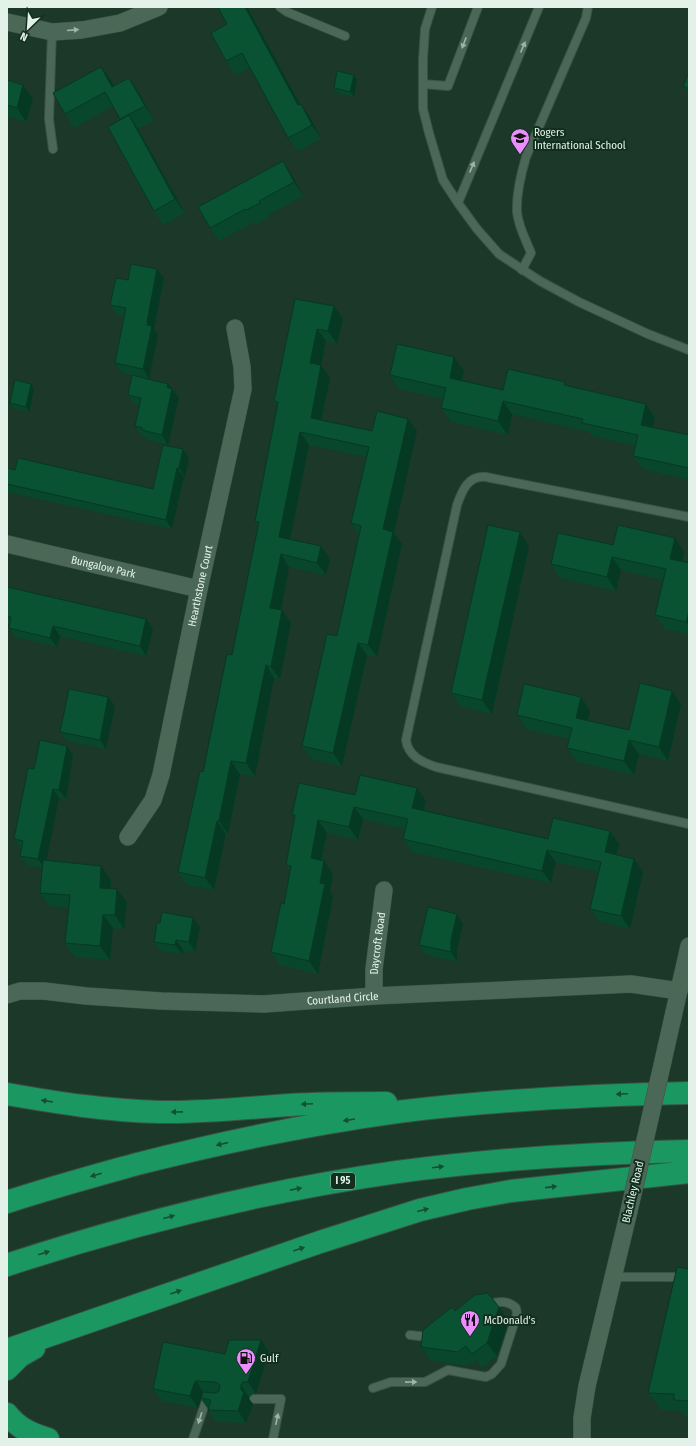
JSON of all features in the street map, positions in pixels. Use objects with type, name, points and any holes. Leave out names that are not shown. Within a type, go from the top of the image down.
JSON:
[{"type":"highway","points":[[7,1202],[96,1175],[170,1156],[320,1124],[472,1104],[625,1094],[689,1093]]},
{"type":"highway","points":[[7,1094],[84,1106],[162,1112],[338,1103],[472,1104]]},
{"type":"highway","name":"I 95","points":[[7,1265],[105,1234],[178,1215],[322,1184],[397,1172],[479,1163],[584,1155],[689,1151]]},
{"type":"highway","points":[[7,1350],[327,1239],[440,1205],[511,1191],[689,1172]]},
{"type":"highway","points":[[7,1369],[20,1356],[33,1348],[150,1301]]},
{"type":"highway","points":[[7,1414],[14,1423],[25,1431],[48,1439]]},
{"type":"street","points":[[7,22],[52,32],[82,30],[120,23],[158,7]]},
{"type":"street","name":"Hearthstone Court","points":[[128,837],[153,800],[161,775],[199,589],[243,389],[242,367],[235,328]]},
{"type":"street","name":"Bungalow Park","points":[[7,544],[199,589]]},
{"type":"street","name":"Daycroft Road","points":[[374,996],[374,969],[384,890]]},
{"type":"street","name":"Blachley Road","points":[[582,1439],[582,1418],[588,1386],[689,946]]},
{"type":"street","name":"Courtland Circle","points":[[7,995],[20,991],[44,991],[86,996],[161,1001],[264,1004],[374,996],[632,984],[679,991]]},
{"type":"lane","points":[[280,7],[287,12],[345,36]]},
{"type":"lane","points":[[432,7],[425,29],[423,59],[423,109],[443,180],[477,229],[499,254],[540,281],[579,302],[648,334],[689,350]]},
{"type":"lane","points":[[423,84],[448,86],[478,7]]},
{"type":"lane","points":[[458,203],[539,7]]},
{"type":"lane","points":[[522,270],[531,253],[517,213],[518,192],[522,169],[586,18],[588,7]]},
{"type":"lane","points":[[52,32],[49,119],[53,149]]},
{"type":"lane","points":[[689,517],[486,477],[472,479],[464,488],[457,505],[406,740],[407,746],[413,755],[436,767],[689,824]]},
{"type":"lane","points":[[614,1278],[689,1277]]},
{"type":"lane","points":[[373,1388],[391,1382],[425,1382],[448,1370],[486,1377],[492,1374],[500,1364],[517,1314],[516,1308],[501,1301],[475,1305]]},
{"type":"lane","points":[[410,1335],[428,1337],[440,1328]]},
{"type":"lane","points":[[193,1439],[207,1398],[218,1398]]},
{"type":"lane","points":[[254,1399],[281,1399],[273,1439]]},
{"type":"building","points":[[218,7],[245,7],[298,105],[301,104],[312,125],[288,138],[242,53],[226,61],[211,33],[227,24]]},
{"type":"building","points":[[101,67],[112,87],[129,78],[145,106],[120,119],[105,92],[65,114],[53,93]]},
{"type":"building","points":[[337,71],[354,75],[350,92],[334,88]]},
{"type":"building","points":[[689,72],[689,89],[683,86]]},
{"type":"building","points":[[7,80],[23,85],[17,108],[7,105]]},
{"type":"building","points":[[129,115],[175,199],[154,211],[108,127]]},
{"type":"building","points":[[283,161],[294,182],[259,201],[260,203],[246,210],[245,209],[210,228],[198,207]]},
{"type":"building","points":[[131,264],[157,269],[147,322],[147,325],[152,326],[143,369],[115,363],[126,308],[110,305],[116,278],[128,280]]},
{"type":"building","points":[[295,299],[334,306],[328,331],[317,329],[310,363],[321,365],[311,418],[372,431],[377,411],[408,419],[383,529],[393,532],[368,645],[358,643],[333,753],[302,746],[327,634],[337,636],[361,526],[351,523],[369,447],[300,432],[279,537],[321,546],[317,563],[281,554],[270,608],[282,610],[271,667],[266,665],[246,763],[231,761],[219,821],[217,821],[205,878],[178,872],[200,771],[203,772],[227,654],[232,655],[259,522],[255,521],[278,402],[274,401]]},
{"type":"building","points":[[397,344],[454,357],[450,378],[503,390],[508,369],[565,382],[564,385],[646,404],[641,425],[689,435],[689,468],[633,456],[638,435],[582,423],[583,419],[503,401],[498,421],[441,408],[446,388],[390,375]]},
{"type":"building","points":[[132,375],[168,384],[167,387],[172,389],[162,435],[142,430],[143,428],[135,426],[141,398],[128,395]]},
{"type":"building","points":[[15,380],[31,384],[26,407],[10,403]]},
{"type":"building","points":[[163,445],[183,449],[179,468],[177,468],[166,520],[7,484],[7,468],[15,470],[18,458],[153,489]]},
{"type":"building","points":[[488,525],[520,532],[482,700],[451,693]]},
{"type":"building","points":[[618,525],[675,538],[670,559],[689,563],[689,611],[686,622],[655,615],[666,569],[612,557],[607,577],[551,564],[558,533],[613,545]]},
{"type":"building","points":[[7,587],[146,619],[140,646],[53,626],[50,638],[9,628],[11,617],[7,616]]},
{"type":"building","points":[[640,683],[672,691],[659,747],[629,740],[624,761],[567,748],[572,728],[517,715],[524,684],[581,697],[576,718],[629,730]]},
{"type":"building","points":[[69,689],[108,697],[100,740],[60,732]]},
{"type":"building","points":[[40,740],[67,746],[59,790],[53,789],[38,859],[20,856],[23,841],[14,839],[28,768],[34,769]]},
{"type":"building","points":[[360,775],[417,788],[412,808],[548,839],[553,818],[610,831],[605,852],[634,859],[621,916],[590,909],[601,862],[547,850],[542,871],[403,839],[408,819],[354,807],[349,827],[318,820],[311,858],[324,861],[320,883],[325,884],[309,961],[271,952],[281,903],[284,904],[291,866],[286,865],[295,815],[292,815],[299,783],[355,795]]},
{"type":"building","points":[[43,860],[101,866],[100,888],[117,889],[115,915],[103,915],[100,946],[65,943],[70,895],[40,893]]},
{"type":"building","points":[[428,907],[457,914],[451,940],[451,952],[419,945]]},
{"type":"building","points":[[162,912],[193,918],[189,942],[176,940],[175,945],[154,942],[157,923],[160,923]]},
{"type":"building","points":[[677,1267],[689,1269],[689,1401],[674,1400],[674,1394],[648,1393]]},
{"type":"building","points":[[488,1293],[499,1307],[487,1343],[472,1354],[466,1346],[458,1352],[421,1347],[423,1330],[452,1307],[455,1311],[475,1295]]},
{"type":"building","points":[[229,1340],[261,1340],[248,1382],[243,1382],[241,1385],[241,1390],[244,1392],[238,1411],[208,1410],[211,1400],[201,1398],[203,1392],[215,1393],[219,1391],[220,1385],[215,1382],[196,1381],[190,1396],[153,1389],[163,1342],[225,1354]]},
{"type":"place","name":"Rogers International School","points":[[520,155]]},
{"type":"place","name":"McDonald's","points":[[470,1337]]},
{"type":"place","name":"Gulf","points":[[246,1375]]}]
